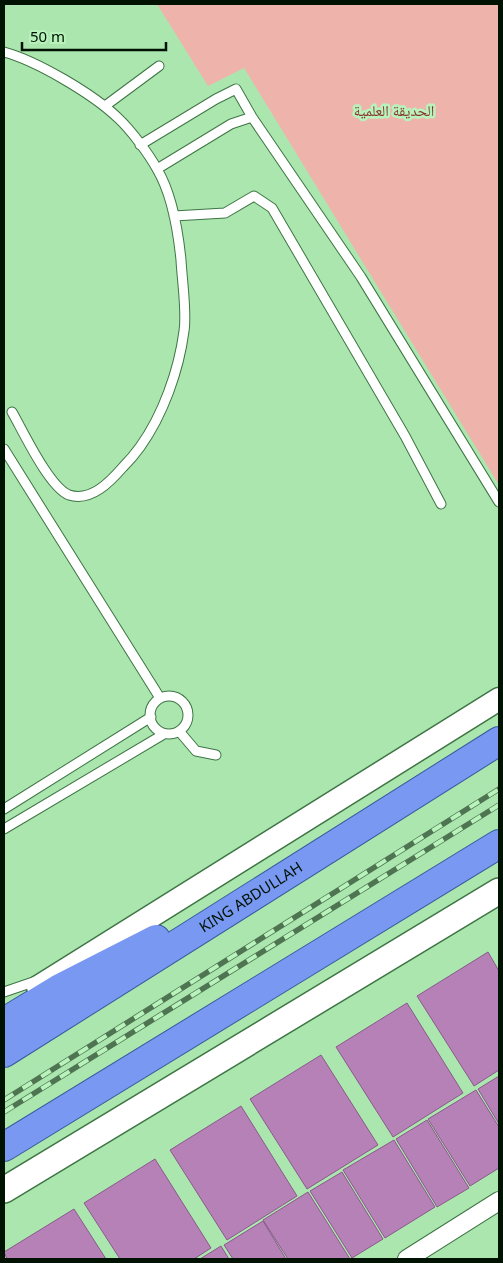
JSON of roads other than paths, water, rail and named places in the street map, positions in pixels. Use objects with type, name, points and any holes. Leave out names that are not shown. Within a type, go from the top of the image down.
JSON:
[{"type":"highway","name":"KING ABDULLAH","points":[[4,1053],[499,742]]},
{"type":"highway","points":[[4,1022],[60,988],[341,842]]},
{"type":"highway","points":[[4,1147],[499,844]]},
{"type":"highway","points":[[214,1017],[499,856]]},
{"type":"main road","points":[[4,1190],[499,891]]},
{"type":"street","points":[[4,1010],[499,699]]},
{"type":"street","points":[[407,1259],[499,1201]]},
{"type":"lane","points":[[4,52],[50,71],[105,106],[120,120],[158,169],[172,206],[180,252],[184,330],[177,370],[164,405],[140,447],[110,482],[86,497],[70,495],[60,490],[44,469],[12,412]]},
{"type":"lane","points":[[105,106],[159,66]]},
{"type":"lane","points":[[140,145],[216,99],[236,90],[252,117],[361,278],[499,502]]},
{"type":"lane","points":[[158,169],[231,124],[252,117]]},
{"type":"lane","points":[[174,216],[225,213],[254,196],[272,208],[405,436],[441,504]]},
{"type":"lane","points":[[4,449],[160,698]]},
{"type":"lane","points":[[4,829],[164,734],[179,731],[188,719],[188,712],[186,705],[174,697],[160,698],[154,703],[151,710],[153,724],[164,734]]},
{"type":"lane","points":[[4,809],[151,717]]},
{"type":"lane","points":[[179,731],[196,751],[216,755]]},
{"type":"lane","points":[[4,992],[62,972]]},
{"type":"railway","points":[[4,1100],[499,789]]},
{"type":"railway","points":[[4,1112],[499,805]]},
{"type":"park label","name":"الحديقة العلمية","points":[[394,111]]}]
